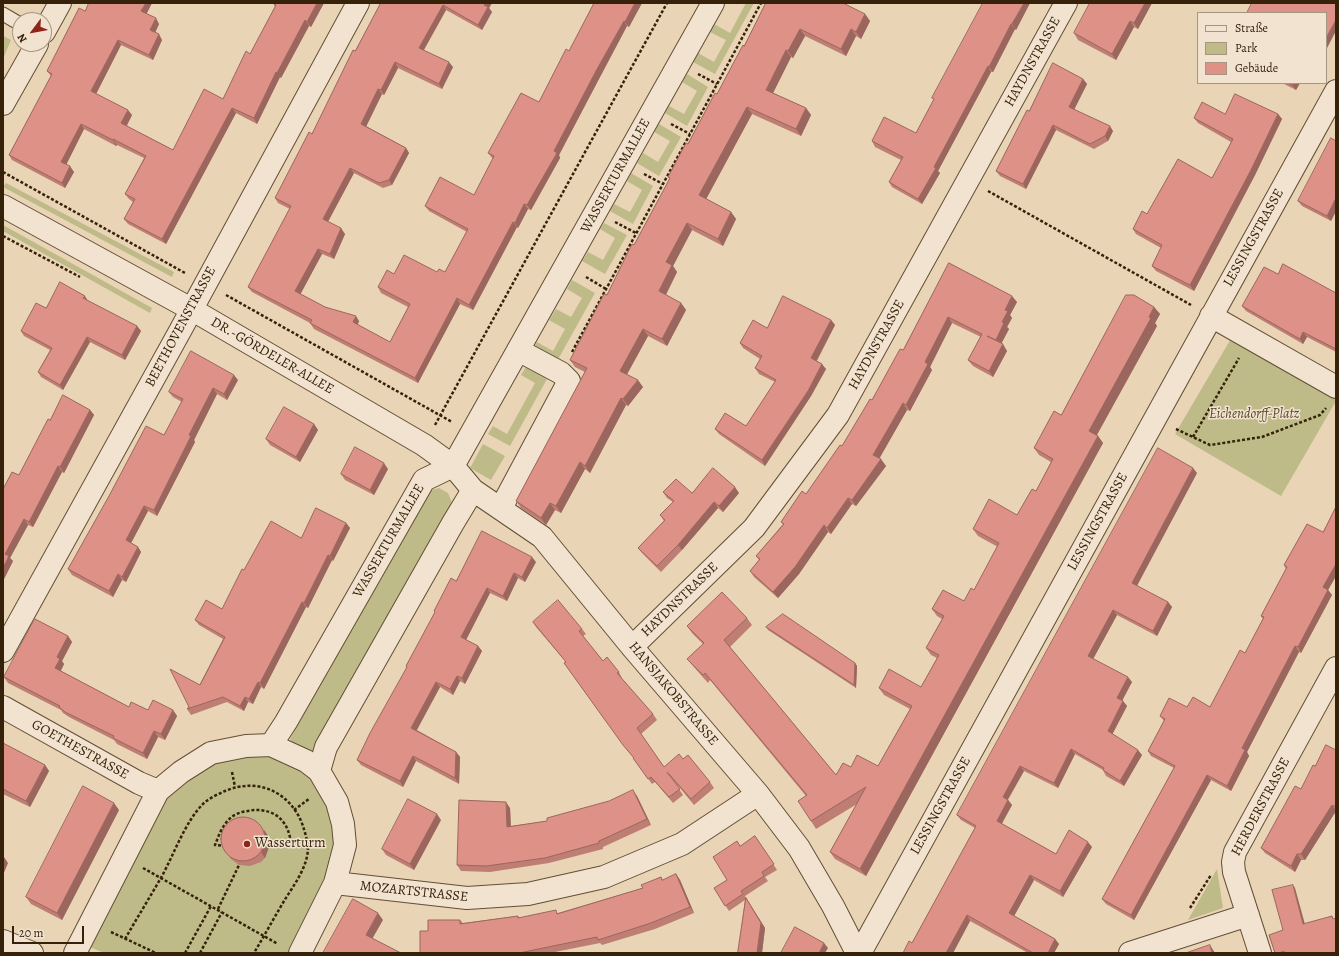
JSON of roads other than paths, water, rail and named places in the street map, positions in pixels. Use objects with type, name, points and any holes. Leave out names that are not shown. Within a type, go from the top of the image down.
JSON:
[{"type":"street","points":[[52,18],[60,3]]},
{"type":"street","name":"BEETHOVENSTRASSE","points":[[3,651],[358,3]]},
{"type":"street","name":"WASSERTURMALLEE","points":[[271,745],[286,722],[424,480],[453,466],[713,3]]},
{"type":"street","name":"HAYDNSTRASSE","points":[[632,647],[754,528],[838,416],[1066,3]]},
{"type":"street","points":[[3,104],[32,52]]},
{"type":"street","name":"LESSINGSTRASSE","points":[[858,953],[1336,91]]},
{"type":"street","name":"DR.-GÖRDELER-ALLEE","points":[[3,206],[191,309],[424,445],[453,466]]},
{"type":"street","points":[[1211,316],[1250,338],[1332,396]]},
{"type":"street","points":[[501,508],[569,381],[560,373],[518,350]]},
{"type":"street","name":"HANSJAKOBSTRASSE","points":[[453,466],[473,490],[542,537],[632,647],[758,794],[799,848],[834,906],[858,953]]},
{"type":"street","points":[[319,771],[326,747],[453,522],[473,490]]},
{"type":"street","name":"HERDERSTRASSE","points":[[1260,953],[1234,872],[1233,862],[1235,852],[1336,668]]},
{"type":"street","name":"GOETHESTRASSE","points":[[3,707],[139,783],[158,791]]},
{"type":"street","points":[[75,953],[158,791],[181,772],[212,753],[246,746],[271,745],[306,761],[319,771],[337,802],[343,824],[344,845],[335,883],[291,950]]},
{"type":"street","name":"MOZARTSTRASSE","points":[[335,883],[467,898],[528,894],[604,877],[682,844],[758,794]]},
{"type":"street","points":[[1130,953],[1248,915]]},
{"type":"street","points":[[3,941],[32,953]]},
{"type":"lane","points":[[3,14],[12,19]]},
{"type":"place","name":"Wasserturm","points":[[247,844]]},
{"type":"park label","name":"Eichendorff-Platz","points":[[1254,415]]}]
